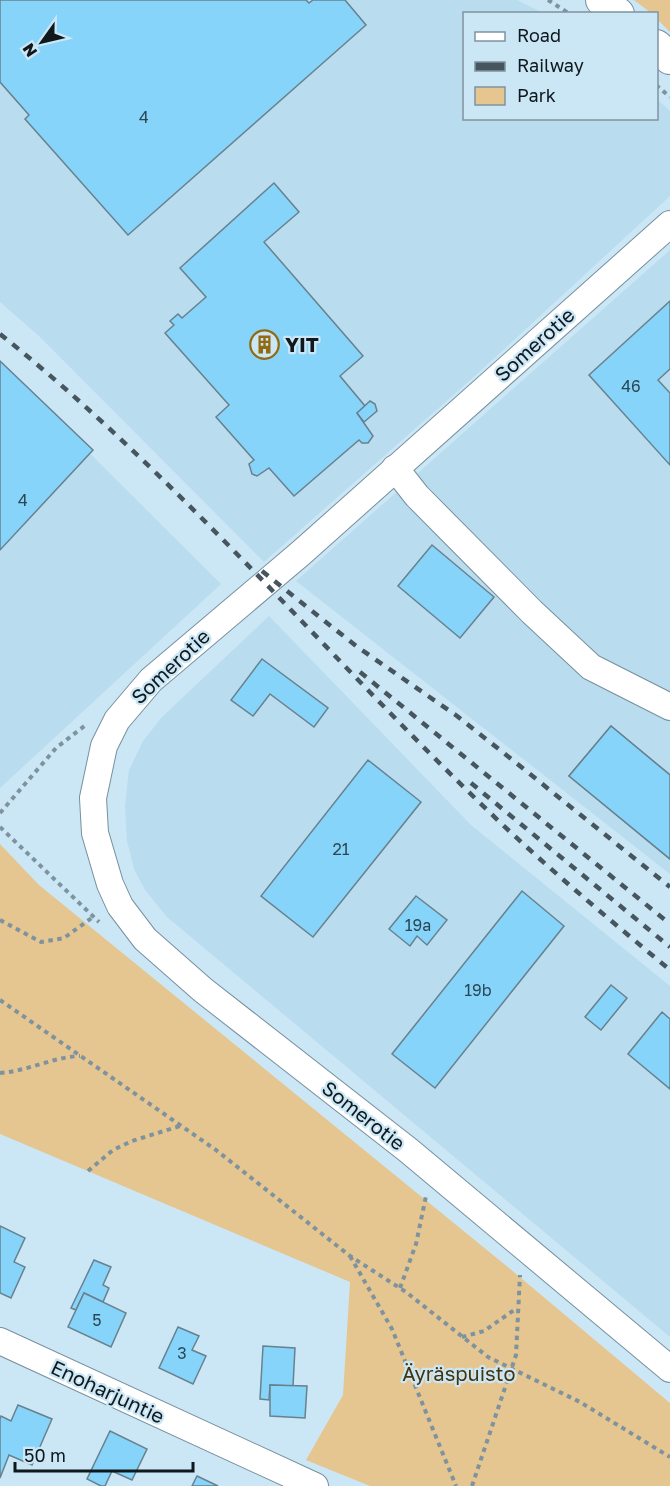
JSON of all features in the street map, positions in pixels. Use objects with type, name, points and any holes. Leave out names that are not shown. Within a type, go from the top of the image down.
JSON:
[{"type":"street","points":[[602,0],[616,12]]},
{"type":"street","points":[[658,47],[670,58]]},
{"type":"street","name":"Somerotie","points":[[670,224],[301,553],[172,660],[133,699],[117,720],[97,770],[93,798],[94,833],[102,862],[120,906],[145,939],[203,990],[433,1170],[670,1369]]},
{"type":"street","points":[[395,468],[417,496],[591,667],[670,707]]},
{"type":"street","name":"Enoharjuntie","points":[[0,1341],[315,1486]]},
{"type":"path","points":[[548,0],[567,12]]},
{"type":"path","points":[[658,86],[670,98]]},
{"type":"path","points":[[0,813],[56,748],[89,723]]},
{"type":"path","points":[[0,827],[101,924]]},
{"type":"path","points":[[0,920],[41,942],[64,938],[93,917]]},
{"type":"path","points":[[0,1000],[216,1150],[350,1256],[400,1288],[488,1357],[580,1402],[670,1457]]},
{"type":"path","points":[[0,1073],[19,1072],[67,1056],[81,1056]]},
{"type":"path","points":[[88,1171],[113,1150],[132,1141],[180,1126]]},
{"type":"path","points":[[400,1288],[416,1244],[433,1170]]},
{"type":"path","points":[[472,1486],[516,1355],[523,1244]]},
{"type":"path","points":[[350,1256],[392,1329],[456,1486]]},
{"type":"path","points":[[462,1336],[484,1331],[518,1308]]},
{"type":"shaded area","points":[[0,0],[517,0],[541,12],[463,12],[463,120],[658,120],[658,100],[670,111],[670,196],[476,375],[264,562],[40,337],[0,302]]},
{"type":"shaded area","points":[[670,250],[670,874],[296,581]]},
{"type":"shaded area","points":[[0,364],[221,584],[0,788]]},
{"type":"shaded area","points":[[269,616],[471,825],[670,986],[670,1337],[167,917],[145,890],[134,869],[127,841],[125,806],[129,770],[143,741],[162,717]]},
{"type":"green space","points":[[634,0],[670,0],[670,32],[658,20],[658,12],[650,12]]},
{"type":"green space","name":"Äyräspuisto","points":[[0,844],[39,885],[509,1268],[670,1403],[670,1486],[370,1486],[306,1460],[343,1395],[350,1282],[0,1134]]},
{"type":"building","points":[[0,0],[306,0],[309,3],[313,0],[345,0],[366,25],[128,235],[25,119],[29,115],[0,82]]},
{"type":"building","name":"YIT","points":[[274,183],[299,212],[264,242],[363,356],[340,376],[365,406],[357,413],[373,436],[368,443],[362,443],[359,440],[294,496],[269,468],[257,476],[252,474],[249,464],[254,460],[216,417],[229,405],[165,333],[174,325],[170,321],[178,314],[182,318],[206,297],[180,268]]},
{"type":"building","points":[[670,301],[670,369],[658,380],[670,393],[670,465],[589,375]]},
{"type":"building","points":[[0,361],[93,450],[0,550]]},
{"type":"building","points":[[370,401],[375,404],[377,411],[364,422],[357,413]]},
{"type":"building","points":[[432,545],[494,597],[460,638],[398,586]]},
{"type":"building","points":[[262,659],[328,708],[314,727],[270,694],[253,716],[231,700]]},
{"type":"building","points":[[611,726],[670,775],[670,859],[569,776]]},
{"type":"building","points":[[611,726],[670,775],[670,859],[569,776]]},
{"type":"building","points":[[368,760],[421,802],[313,937],[261,896]]},
{"type":"building","points":[[522,891],[564,926],[435,1088],[392,1054]]},
{"type":"building","points":[[416,896],[447,920],[427,945],[417,936],[410,946],[389,929]]},
{"type":"building","points":[[611,985],[627,998],[601,1030],[585,1017]]},
{"type":"building","points":[[662,1012],[670,1019],[670,1089],[628,1054]]},
{"type":"building","points":[[0,1226],[25,1238],[14,1262],[25,1267],[11,1298],[0,1293]]},
{"type":"building","points":[[94,1260],[111,1267],[103,1285],[109,1288],[103,1302],[84,1293],[76,1310],[71,1308]]},
{"type":"building","points":[[84,1293],[126,1313],[111,1347],[68,1327]]},
{"type":"building","points":[[178,1327],[199,1336],[192,1350],[206,1356],[193,1384],[159,1368]]},
{"type":"building","points":[[263,1346],[295,1348],[293,1386],[270,1385],[269,1400],[260,1399]]},
{"type":"building","points":[[270,1385],[307,1386],[305,1418],[270,1416]]},
{"type":"building","points":[[18,1405],[52,1419],[32,1465],[9,1455],[0,1478],[0,1419],[1,1416],[11,1421]]},
{"type":"building","points":[[110,1431],[147,1449],[132,1480],[112,1471],[105,1486],[101,1486],[87,1479]]},
{"type":"building","points":[[197,1476],[218,1486],[192,1486]]},
{"type":"railway","points":[[0,334],[64,388],[186,502],[419,742],[524,845],[670,970]]},
{"type":"railway","points":[[262,571],[356,646],[457,716],[670,887]]},
{"type":"railway","points":[[360,672],[670,924]]},
{"type":"railway","points":[[471,783],[670,947]]},
{"type":"place","name":"YIT","points":[[264,344]]}]
